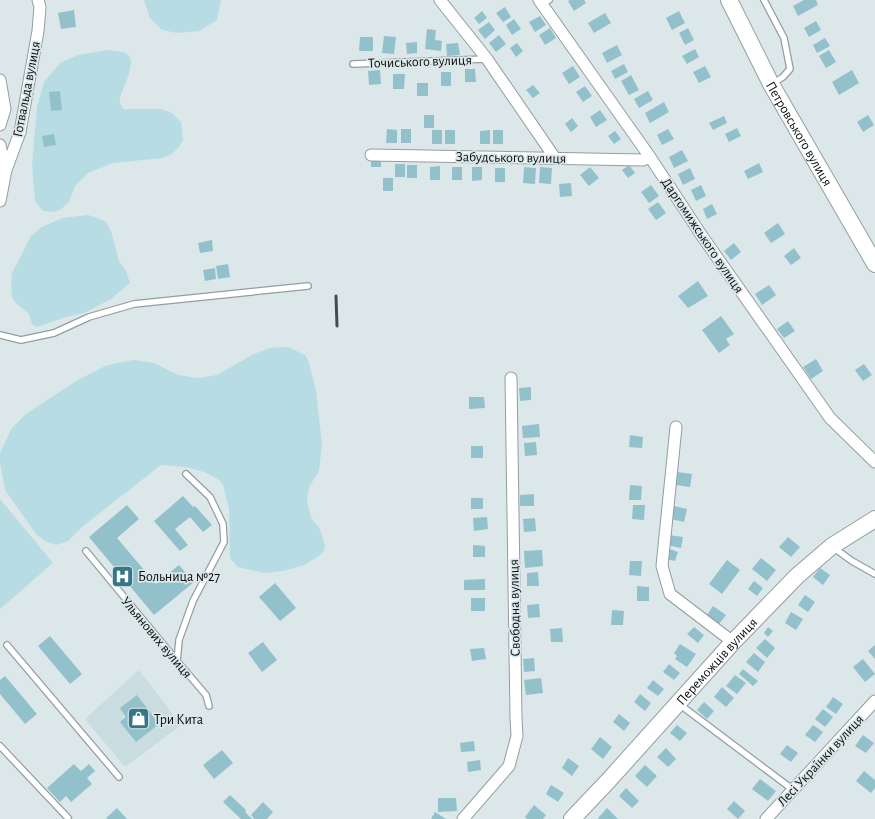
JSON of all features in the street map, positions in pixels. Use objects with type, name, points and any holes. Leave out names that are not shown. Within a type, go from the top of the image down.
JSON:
[{"type":"main road","name":"Петровського вулиця","points":[[729,0],[771,84],[875,264]]},
{"type":"main road","name":"Переможців вулиця","points":[[572,819],[679,704],[733,642],[797,576],[832,546],[875,519]]},
{"type":"street","name":"Готвальда вулиця","points":[[0,201],[6,170],[20,132],[38,31],[40,7],[38,0]]},
{"type":"street","name":"Точиського вулиця","points":[[440,0],[487,59],[554,158]]},
{"type":"street","name":"Даргомижського вулиця","points":[[543,1],[650,157],[702,236],[830,418],[875,462]]},
{"type":"street","name":"Готвальда вулиця","points":[[0,80],[5,109],[0,125]]},
{"type":"street","points":[[0,145],[6,170]]},
{"type":"street","name":"Забудського вулиця","points":[[371,155],[643,160],[650,157]]},
{"type":"street","name":"Свободна вулиця","points":[[463,819],[509,766],[517,736],[511,378]]},
{"type":"street","points":[[676,427],[662,566],[670,594],[733,642]]},
{"type":"street","name":"Лесі Українки вулиця","points":[[766,819],[792,789],[875,701]]},
{"type":"lane","points":[[764,0],[784,38],[790,69],[783,77],[771,84]]},
{"type":"lane","name":"Точиського вулиця","points":[[352,64],[487,59]]},
{"type":"lane","points":[[0,335],[21,340],[54,333],[89,317],[134,304],[308,286]]},
{"type":"lane","points":[[177,661],[179,640],[193,601],[224,542],[223,524],[210,497],[186,474]]},
{"type":"lane","points":[[832,546],[852,561],[875,574]]},
{"type":"lane","name":"Ульянових вулиця","points":[[86,551],[206,695],[209,706]]},
{"type":"lane","points":[[6,645],[119,777]]},
{"type":"lane","points":[[679,704],[792,789]]},
{"type":"lane","points":[[0,746],[68,818]]},
{"type":"shaded area","points":[[144,0],[221,0],[217,20],[199,31],[177,33],[162,30],[150,18]]},
{"type":"shaded area","points":[[108,50],[125,52],[130,57],[131,62],[129,75],[120,99],[120,104],[123,108],[161,109],[172,113],[181,122],[183,140],[180,146],[172,154],[162,158],[113,163],[88,173],[75,186],[69,202],[60,210],[54,212],[43,211],[35,201],[32,165],[37,107],[44,82],[60,63],[78,55]]},
{"type":"shaded area","points":[[88,215],[105,221],[111,231],[119,261],[126,271],[130,283],[111,299],[84,313],[66,317],[37,327],[32,324],[29,314],[15,302],[12,297],[12,273],[31,236],[40,228],[62,218]]},
{"type":"shaded area","points":[[288,347],[305,355],[308,360],[316,390],[322,444],[319,471],[309,487],[307,500],[311,518],[319,527],[325,545],[324,551],[319,556],[302,566],[283,571],[264,573],[238,567],[230,558],[229,509],[223,485],[219,480],[204,472],[186,467],[161,465],[82,527],[68,541],[56,545],[45,541],[36,534],[5,490],[0,463],[0,453],[12,428],[26,414],[76,381],[105,366],[134,360],[154,363],[178,375],[198,378],[217,375],[254,354],[270,348]]},
{"type":"shaded area","points":[[0,499],[53,563],[0,609]]},
{"type":"shaded area","points":[[139,670],[181,725],[125,767],[85,719]]},
{"type":"building","points":[[584,0],[586,3],[574,11],[568,1]]},
{"type":"building","points":[[804,0],[816,0],[818,5],[798,16],[793,6]]},
{"type":"building","points":[[505,7],[511,17],[503,22],[496,13]]},
{"type":"building","points":[[74,10],[76,27],[61,29],[58,13]]},
{"type":"building","points":[[482,11],[487,18],[479,24],[474,18]]},
{"type":"building","points":[[679,11],[685,23],[672,30],[666,18]]},
{"type":"building","points":[[605,13],[611,23],[594,33],[588,23]]},
{"type":"building","points":[[540,16],[546,25],[535,32],[529,22]]},
{"type":"building","points":[[514,19],[521,29],[512,35],[506,25]]},
{"type":"building","points":[[816,21],[821,30],[809,37],[804,28]]},
{"type":"building","points":[[489,22],[495,30],[485,39],[478,30]]},
{"type":"building","points":[[550,28],[556,38],[545,45],[539,35]]},
{"type":"building","points":[[688,28],[694,40],[685,45],[679,33]]},
{"type":"building","points":[[427,29],[436,30],[435,40],[442,41],[441,51],[425,49]]},
{"type":"building","points":[[499,35],[506,44],[496,52],[489,43]]},
{"type":"building","points":[[384,36],[396,37],[394,54],[382,53]]},
{"type":"building","points":[[360,37],[373,37],[373,51],[359,51]]},
{"type":"building","points":[[825,38],[830,46],[817,53],[813,45]]},
{"type":"building","points":[[417,42],[417,53],[407,54],[406,43]]},
{"type":"building","points":[[458,43],[460,55],[447,56],[446,44]]},
{"type":"building","points":[[517,43],[523,51],[516,57],[510,48]]},
{"type":"building","points":[[617,45],[622,55],[607,63],[602,53]]},
{"type":"building","points":[[695,49],[699,57],[687,64],[682,56]]},
{"type":"building","points":[[829,50],[836,62],[826,68],[819,56]]},
{"type":"building","points":[[624,64],[628,72],[615,79],[611,71]]},
{"type":"building","points":[[573,66],[580,77],[569,84],[562,73]]},
{"type":"building","points":[[705,66],[711,77],[699,83],[693,72]]},
{"type":"building","points":[[465,69],[475,69],[476,82],[465,82]]},
{"type":"building","points":[[380,70],[381,84],[369,85],[368,71]]},
{"type":"building","points":[[852,70],[859,83],[839,95],[832,82]]},
{"type":"building","points":[[441,72],[451,72],[451,86],[441,86]]},
{"type":"building","points":[[393,74],[405,74],[404,89],[393,89]]},
{"type":"building","points":[[631,75],[639,90],[629,95],[621,81]]},
{"type":"building","points":[[417,83],[428,83],[428,96],[417,96]]},
{"type":"building","points":[[533,85],[540,93],[533,98],[526,90]]},
{"type":"building","points":[[585,86],[592,96],[583,102],[576,92]]},
{"type":"building","points":[[60,91],[62,110],[51,111],[49,92]]},
{"type":"building","points":[[648,91],[653,100],[639,108],[634,99]]},
{"type":"building","points":[[664,102],[669,112],[650,123],[645,113]]},
{"type":"building","points":[[600,110],[607,120],[596,127],[590,117]]},
{"type":"building","points":[[424,115],[434,115],[434,128],[424,128]]},
{"type":"building","points":[[868,115],[874,125],[863,132],[857,122]]},
{"type":"building","points":[[724,116],[727,123],[713,130],[709,123]]},
{"type":"building","points":[[572,118],[578,126],[571,132],[565,124]]},
{"type":"building","points":[[737,128],[741,136],[729,142],[725,134]]},
{"type":"building","points":[[387,129],[397,130],[397,143],[386,143]]},
{"type":"building","points":[[401,129],[411,129],[411,143],[401,143]]},
{"type":"building","points":[[668,129],[674,139],[662,145],[657,135]]},
{"type":"building","points":[[432,130],[442,130],[442,144],[432,144]]},
{"type":"building","points":[[445,130],[455,130],[455,144],[445,144]]},
{"type":"building","points":[[490,130],[490,144],[480,144],[480,131]]},
{"type":"building","points":[[493,130],[503,130],[503,144],[493,144]]},
{"type":"building","points":[[615,131],[621,139],[614,144],[608,136]]},
{"type":"building","points":[[54,134],[56,145],[44,147],[42,136]]},
{"type":"building","points":[[682,150],[688,161],[674,168],[669,157]]},
{"type":"building","points":[[371,160],[381,160],[381,167],[371,167]]},
{"type":"building","points":[[759,163],[763,172],[748,179],[744,171]]},
{"type":"building","points":[[395,164],[405,164],[405,177],[395,177]]},
{"type":"building","points":[[407,165],[417,165],[417,178],[407,178]]},
{"type":"building","points":[[629,165],[635,173],[628,178],[622,170]]},
{"type":"building","points":[[440,166],[440,180],[430,180],[430,167]]},
{"type":"building","points":[[452,167],[462,167],[462,180],[452,180]]},
{"type":"building","points":[[472,167],[482,167],[482,180],[472,181]]},
{"type":"building","points":[[524,167],[536,168],[535,184],[523,183]]},
{"type":"building","points":[[540,167],[552,168],[551,184],[539,183]]},
{"type":"building","points":[[590,167],[599,178],[589,186],[580,175]]},
{"type":"building","points":[[495,168],[505,168],[505,182],[495,182]]},
{"type":"building","points":[[690,168],[695,179],[683,185],[678,174]]},
{"type":"building","points":[[383,178],[393,178],[393,191],[383,191]]},
{"type":"building","points":[[571,183],[572,196],[560,197],[559,184]]},
{"type":"building","points":[[651,185],[659,196],[649,203],[641,192]]},
{"type":"building","points":[[701,185],[706,196],[696,201],[691,190]]},
{"type":"building","points":[[658,202],[666,213],[656,220],[648,209]]},
{"type":"building","points":[[712,204],[717,214],[707,219],[703,209]]},
{"type":"building","points":[[778,223],[785,234],[771,243],[764,233]]},
{"type":"building","points":[[212,240],[213,251],[200,253],[198,243]]},
{"type":"building","points":[[734,243],[741,252],[731,260],[724,251]]},
{"type":"building","points":[[794,248],[801,258],[791,265],[784,256]]},
{"type":"building","points":[[228,264],[230,277],[218,279],[216,266]]},
{"type":"building","points":[[215,268],[216,279],[205,281],[203,270]]},
{"type":"building","points":[[698,281],[708,296],[688,308],[678,296]]},
{"type":"building","points":[[769,285],[776,295],[762,305],[755,294]]},
{"type":"building","points":[[721,316],[734,334],[726,339],[730,345],[719,353],[702,330]]},
{"type":"building","points":[[788,321],[795,331],[784,338],[777,329]]},
{"type":"building","points":[[816,359],[823,371],[811,379],[803,367]]},
{"type":"building","points":[[864,364],[872,375],[863,381],[855,370]]},
{"type":"building","points":[[531,387],[531,400],[520,401],[519,388]]},
{"type":"building","points":[[469,397],[484,397],[485,408],[469,409]]},
{"type":"building","points":[[539,424],[540,437],[523,438],[522,426]]},
{"type":"building","points":[[630,435],[643,437],[642,448],[629,447]]},
{"type":"building","points":[[536,442],[537,455],[525,456],[524,443]]},
{"type":"building","points":[[471,446],[483,446],[483,458],[471,458]]},
{"type":"building","points":[[677,472],[692,474],[690,487],[675,485]]},
{"type":"building","points":[[630,485],[642,486],[641,500],[629,500]]},
{"type":"building","points":[[534,494],[534,506],[520,506],[520,495]]},
{"type":"building","points":[[183,496],[193,507],[195,506],[212,525],[203,532],[190,517],[175,529],[188,545],[180,551],[154,521]]},
{"type":"building","points":[[471,498],[483,498],[483,509],[471,509]]},
{"type":"building","points":[[127,505],[139,519],[117,538],[156,584],[179,565],[194,582],[154,615],[89,537]]},
{"type":"building","points":[[633,505],[645,505],[644,520],[632,519]]},
{"type":"building","points":[[674,506],[687,509],[684,522],[671,519]]},
{"type":"building","points":[[487,517],[488,529],[474,531],[473,518]]},
{"type":"building","points":[[535,518],[536,531],[524,532],[523,519]]},
{"type":"building","points":[[669,535],[683,537],[681,548],[667,545]]},
{"type":"building","points":[[788,537],[800,547],[791,557],[779,547]]},
{"type":"building","points":[[473,545],[485,546],[485,557],[473,557]]},
{"type":"building","points":[[670,549],[678,552],[675,561],[666,559]]},
{"type":"building","points":[[542,550],[543,566],[525,568],[524,551]]},
{"type":"building","points":[[761,558],[776,570],[767,581],[752,569]]},
{"type":"building","points":[[727,560],[740,570],[722,594],[709,584]]},
{"type":"building","points":[[630,561],[642,561],[641,576],[629,575]]},
{"type":"building","points":[[820,568],[830,575],[823,585],[813,577]]},
{"type":"building","points":[[538,572],[539,586],[527,586],[527,573]]},
{"type":"building","points":[[485,579],[485,590],[464,590],[464,580]]},
{"type":"building","points":[[754,581],[763,588],[757,596],[748,589]]},
{"type":"building","points":[[275,583],[296,608],[280,621],[259,597]]},
{"type":"building","points":[[637,586],[649,587],[649,601],[637,601]]},
{"type":"building","points":[[805,595],[815,602],[808,612],[798,605]]},
{"type":"building","points":[[471,598],[485,598],[485,611],[471,611]]},
{"type":"building","points":[[539,604],[540,617],[528,618],[527,605]]},
{"type":"building","points":[[713,606],[726,615],[719,624],[707,615]]},
{"type":"building","points":[[612,610],[624,611],[623,625],[611,625]]},
{"type":"building","points":[[791,612],[803,619],[796,630],[785,623]]},
{"type":"building","points":[[694,627],[704,635],[698,643],[687,634]]},
{"type":"building","points":[[768,627],[773,631],[768,637],[764,633]]},
{"type":"building","points":[[562,628],[563,642],[551,642],[550,629]]},
{"type":"building","points":[[50,636],[82,674],[70,684],[38,646]]},
{"type":"building","points":[[765,639],[775,648],[767,658],[756,648]]},
{"type":"building","points":[[263,642],[277,660],[262,672],[248,653]]},
{"type":"building","points":[[680,644],[696,654],[687,667],[675,659],[677,656],[674,653]]},
{"type":"building","points":[[875,645],[875,659],[868,651]]},
{"type":"building","points":[[484,648],[486,659],[472,661],[470,649]]},
{"type":"building","points":[[754,653],[765,662],[758,672],[746,662]]},
{"type":"building","points":[[534,658],[535,671],[524,672],[523,659]]},
{"type":"building","points":[[863,659],[875,674],[865,682],[853,667]]},
{"type":"building","points":[[669,664],[680,673],[674,680],[663,672]]},
{"type":"building","points":[[743,669],[758,681],[753,686],[739,674]]},
{"type":"building","points":[[735,675],[746,683],[737,694],[726,686]]},
{"type":"building","points":[[5,676],[37,714],[25,724],[0,694],[0,680]]},
{"type":"building","points":[[541,678],[543,693],[526,695],[524,680]]},
{"type":"building","points":[[653,680],[664,689],[658,696],[647,688]]},
{"type":"building","points":[[722,687],[734,698],[726,707],[714,697]]},
{"type":"building","points":[[640,694],[651,703],[645,711],[634,702]]},
{"type":"building","name":"Три Кита","points":[[137,695],[159,724],[136,742],[120,722],[126,717],[120,708]]},
{"type":"building","points":[[833,697],[843,704],[836,714],[826,707]]},
{"type":"building","points":[[704,702],[714,711],[707,719],[697,710]]},
{"type":"building","points":[[823,709],[833,717],[825,727],[815,719]]},
{"type":"building","points":[[619,714],[630,723],[624,731],[613,722]]},
{"type":"building","points":[[677,725],[687,733],[680,741],[670,733]]},
{"type":"building","points":[[813,725],[823,732],[815,742],[805,735]]},
{"type":"building","points":[[863,735],[874,743],[866,753],[855,746]]},
{"type":"building","points":[[600,737],[612,747],[603,759],[591,749]]},
{"type":"building","points":[[474,741],[475,751],[461,752],[460,743]]},
{"type":"building","points":[[787,745],[798,753],[791,762],[780,754]]},
{"type":"building","points":[[666,748],[676,759],[668,767],[657,757]]},
{"type":"building","points":[[222,750],[233,763],[214,779],[203,765]]},
{"type":"building","points":[[568,758],[579,766],[572,776],[562,768]]},
{"type":"building","points":[[480,760],[481,770],[468,772],[467,762]]},
{"type":"building","points":[[74,764],[81,771],[89,764],[95,771],[87,778],[92,784],[71,802],[66,796],[60,802],[47,788]]},
{"type":"building","points":[[645,765],[657,776],[647,787],[635,776]]},
{"type":"building","points":[[864,771],[875,780],[875,788],[871,793],[856,781]]},
{"type":"building","points":[[760,779],[776,791],[768,801],[752,789]]},
{"type":"building","points":[[551,785],[564,793],[558,802],[546,794]]},
{"type":"building","points":[[626,788],[639,801],[632,808],[619,796]]},
{"type":"building","points":[[230,795],[246,810],[245,812],[252,819],[241,819],[223,802]]},
{"type":"building","points":[[438,798],[456,798],[457,811],[438,812]]},
{"type":"building","points":[[734,801],[745,811],[738,819],[727,809]]},
{"type":"building","points":[[263,802],[273,812],[267,819],[253,819],[254,818],[251,815]]},
{"type":"building","points":[[534,805],[546,815],[543,819],[527,819],[525,817]]},
{"type":"building","points":[[117,808],[127,819],[106,818]]},
{"type":"building","points":[[607,808],[618,819],[598,818]]},
{"type":"building","points":[[435,812],[446,819],[431,819]]},
{"type":"railway","points":[[336,296],[337,326]]},
{"type":"place","name":"Больница №27","points":[[122,576]]},
{"type":"place","name":"Три Кита","points":[[139,719]]}]
